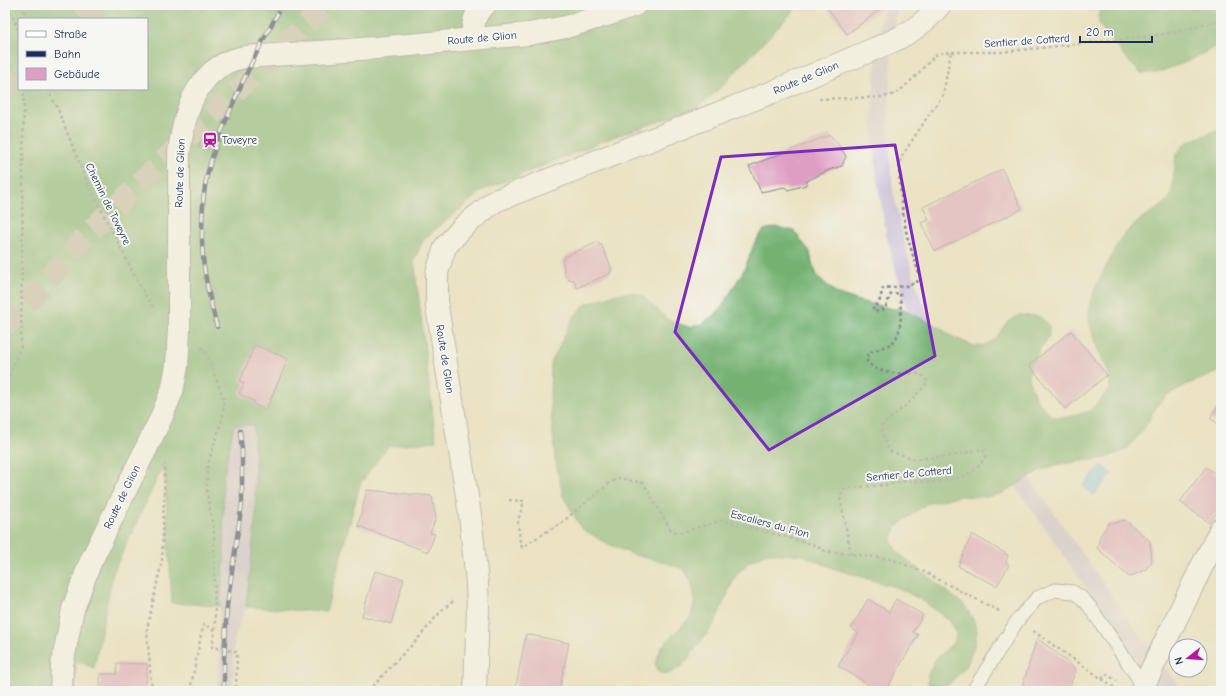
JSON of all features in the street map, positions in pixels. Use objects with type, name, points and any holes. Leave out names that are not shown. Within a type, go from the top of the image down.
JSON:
[{"type":"street","points":[[472,39],[476,15],[485,5]]},
{"type":"street","name":"Route de Glion","points":[[61,691],[62,665],[73,609],[90,564],[162,418],[172,391],[177,366],[179,330],[179,162],[181,135],[187,110],[195,92],[204,80],[215,69],[231,61],[245,57],[529,34],[566,27],[635,5]]},
{"type":"street","name":"Route de Glion","points":[[475,691],[478,609],[477,583],[470,516],[437,306],[437,273],[445,247],[463,227],[495,201],[776,91],[893,42],[909,33],[923,22],[940,5]]},
{"type":"street","points":[[1142,688],[1221,529]]},
{"type":"lane","points":[[973,691],[1017,621],[1037,598],[1055,590],[1073,592],[1082,598],[1090,607],[1142,688]]},
{"type":"path","points":[[8,5],[18,29]]},
{"type":"path","points":[[24,5],[24,18]]},
{"type":"path","name":"Sentier de Cotterd","points":[[870,96],[882,97],[896,94],[913,80],[934,56],[944,52],[1002,52],[1143,37],[1179,32],[1221,19]]},
{"type":"path","name":"Sentier de Cotterd","points":[[851,554],[840,497],[844,489],[858,486],[884,485],[907,481],[928,482],[952,480],[967,475],[982,463],[986,455],[982,449],[951,456],[915,458],[889,451],[880,427],[911,401],[928,382],[921,374],[883,372],[870,366],[867,362],[868,353],[892,342],[897,337],[901,317],[900,293],[891,294],[885,309],[874,312],[873,307],[879,303],[884,288],[906,286],[921,280],[907,236],[902,207],[899,169],[902,156],[943,95],[951,52]]},
{"type":"path","points":[[5,387],[21,346],[24,90]]},
{"type":"path","name":"Chemin de Toveyre","points":[[48,90],[88,184],[142,290],[155,309]]},
{"type":"path","points":[[179,330],[199,344],[207,355],[224,400],[223,415],[207,468],[207,493],[214,531],[215,631],[212,647],[237,652],[236,691]]},
{"type":"path","points":[[153,691],[147,629],[162,561],[166,458]]},
{"type":"path","name":"Escaliers du Flon","points":[[509,500],[524,501],[518,521],[522,547],[561,523],[619,478],[643,483],[671,530],[679,533],[723,520],[812,544],[825,551],[891,559],[924,572],[1017,621]]},
{"type":"path","points":[[369,691],[416,641],[442,610]]},
{"type":"path","points":[[190,691],[204,624],[215,631]]},
{"type":"path","points":[[1033,631],[1119,691]]},
{"type":"path","points":[[1102,679],[1106,674],[1118,682]]},
{"type":"highlighted area","points":[[895,145],[935,356],[769,450],[675,332],[721,157]]},
{"type":"shaded area","points":[[884,5],[897,5],[891,62],[888,125],[893,191],[908,257],[917,288],[936,336],[966,387],[1124,613],[1168,672],[1168,678],[1172,678],[1182,691],[1158,691],[1005,471],[909,317],[886,235],[877,177],[872,118],[880,26]]},
{"type":"shaded area","points":[[254,424],[256,516],[246,607],[234,640],[233,691],[218,691],[220,606],[224,563],[223,478],[234,425]]},
{"type":"green space","points":[[5,5],[799,5],[724,84],[706,101],[692,110],[613,137],[483,190],[424,239],[414,260],[436,441],[388,446],[360,484],[326,612],[246,607],[256,516],[254,425],[234,425],[223,478],[224,563],[220,606],[172,603],[164,464],[113,573],[94,668],[76,661],[75,691],[5,691]]},
{"type":"green space","points":[[1103,5],[1221,5],[1221,44],[1187,62],[1156,73],[1140,73],[1100,26],[1098,15]]},
{"type":"green space","points":[[1221,130],[1221,371],[1188,384],[1167,395],[1154,410],[1143,430],[1127,449],[1106,458],[1059,464],[1041,470],[1003,493],[987,497],[959,496],[926,504],[897,526],[891,540],[896,551],[964,605],[973,619],[977,631],[974,646],[966,667],[949,684],[937,686],[928,684],[928,674],[935,660],[955,641],[956,632],[949,620],[920,599],[898,588],[832,568],[803,555],[768,553],[749,562],[736,575],[713,626],[682,666],[669,674],[660,673],[655,664],[661,648],[691,616],[695,599],[691,581],[684,569],[634,555],[602,541],[581,528],[563,496],[555,459],[550,396],[551,363],[574,316],[586,304],[612,295],[632,292],[642,295],[668,320],[689,327],[702,324],[720,310],[744,270],[755,242],[764,230],[776,227],[794,231],[810,252],[812,264],[818,277],[836,293],[859,301],[903,310],[939,327],[953,337],[974,346],[985,345],[995,340],[1006,323],[1019,315],[1039,316],[1049,325],[1049,337],[1040,349],[1028,374],[1031,387],[1036,399],[1052,417],[1069,417],[1090,411],[1110,389],[1109,373],[1095,343],[1089,320],[1090,302],[1097,284],[1122,236],[1142,218],[1159,208],[1168,200],[1172,191],[1176,154],[1186,143],[1212,132]]},
{"type":"water","points":[[1102,465],[1112,474],[1093,495],[1083,486]]},
{"type":"building","points":[[306,5],[327,5],[321,11],[316,7],[312,11]]},
{"type":"building","points":[[825,5],[886,5],[847,34]]},
{"type":"building","points":[[204,131],[212,134],[207,150],[198,147]]},
{"type":"building","points":[[830,135],[846,156],[842,166],[829,170],[807,181],[806,185],[788,190],[785,187],[761,192],[749,166]]},
{"type":"building","points":[[1002,169],[1022,209],[935,251],[921,223],[929,220],[923,207]]},
{"type":"building","points":[[598,242],[599,245],[601,244],[612,269],[610,270],[611,273],[577,288],[573,279],[571,280],[566,277],[562,260],[565,259],[564,257]]},
{"type":"building","points":[[1071,331],[1107,375],[1065,409],[1029,365]]},
{"type":"building","points":[[255,345],[288,359],[266,410],[253,404],[254,401],[239,394],[244,383],[240,381]]},
{"type":"building","points":[[1221,402],[1221,426],[1210,418]]},
{"type":"building","points":[[1206,467],[1221,478],[1221,507],[1209,523],[1180,502]]},
{"type":"building","points":[[367,490],[432,496],[436,518],[430,533],[435,534],[428,552],[358,526]]},
{"type":"building","points":[[1125,520],[1150,541],[1152,561],[1145,570],[1129,577],[1097,548],[1101,534],[1109,523]]},
{"type":"building","points":[[972,534],[1008,555],[1006,563],[1009,565],[997,586],[958,566]]},
{"type":"building","points":[[375,571],[404,579],[391,624],[362,616]]},
{"type":"building","points":[[868,599],[889,612],[896,599],[923,615],[913,632],[918,635],[885,691],[879,691],[838,666],[858,633],[851,628]]},
{"type":"building","points":[[526,634],[569,643],[559,691],[515,691]]},
{"type":"building","points":[[1037,638],[1076,670],[1068,691],[1021,691]]},
{"type":"building","points":[[117,663],[147,664],[146,691],[100,691],[100,674],[117,674]]},
{"type":"tunnel","points":[[83,18],[97,5]]},
{"type":"tunnel","points":[[5,328],[88,233],[326,5]]},
{"type":"tunnel","points":[[5,89],[18,77]]},
{"type":"railway","points":[[217,327],[208,292],[204,268],[202,215],[205,184],[216,146],[235,98],[252,61],[278,13]]},
{"type":"railway","points":[[224,691],[227,606],[242,503],[242,451],[240,431]]},
{"type":"place","name":"Toveyre","points":[[210,140]]}]
